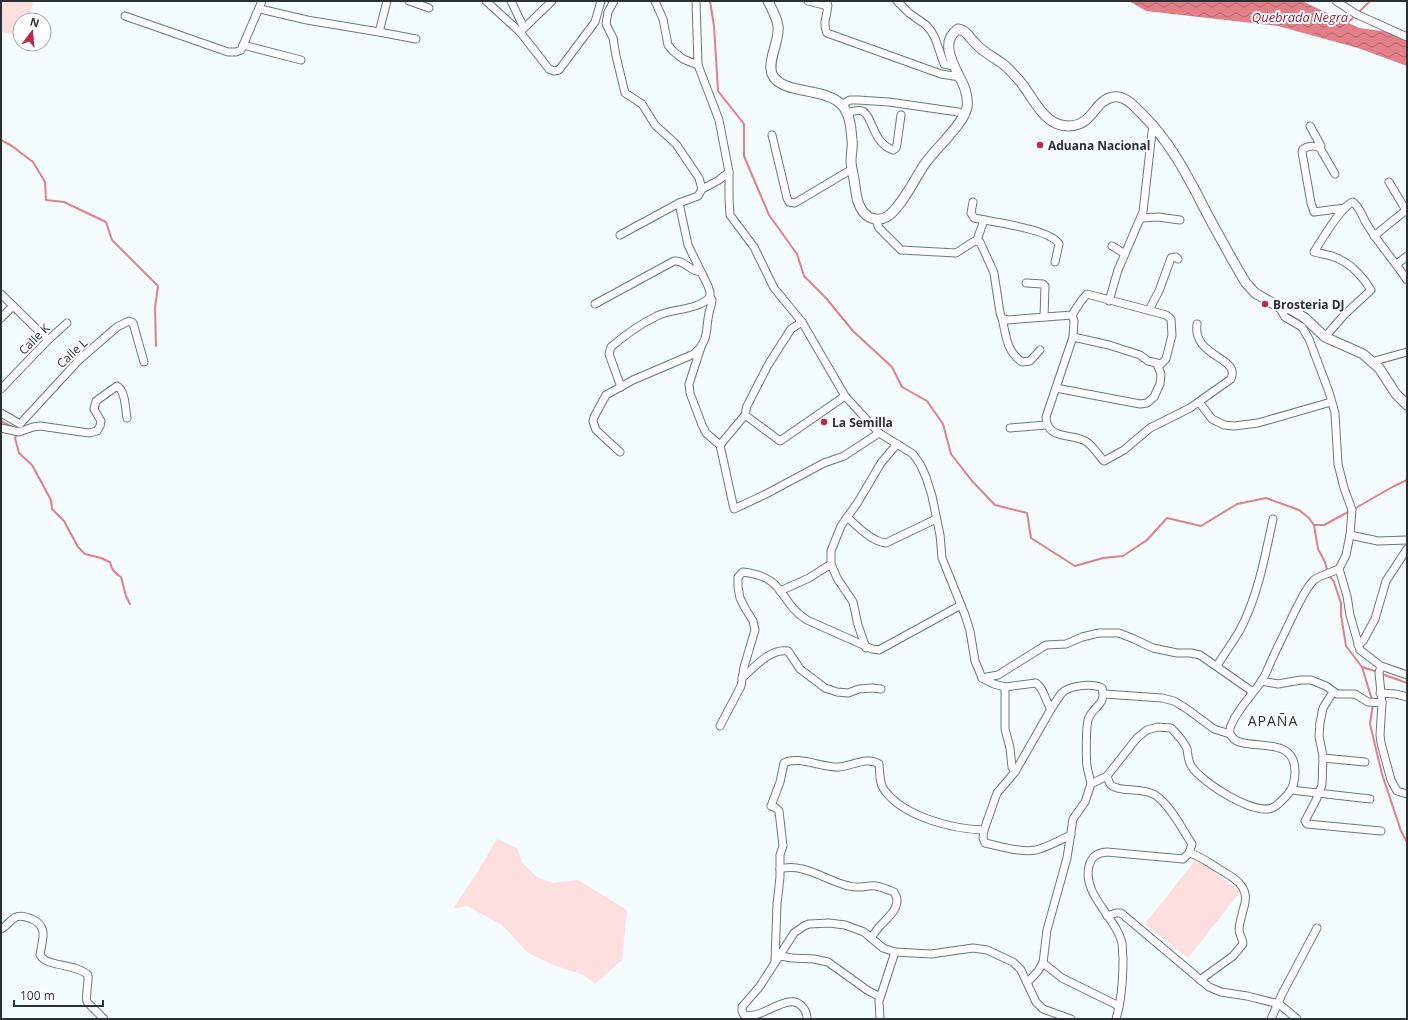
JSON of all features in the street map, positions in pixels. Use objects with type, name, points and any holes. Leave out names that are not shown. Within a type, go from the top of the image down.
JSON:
[{"type":"main road","points":[[768,1],[778,26],[778,36],[771,66],[774,77],[780,83],[824,95],[841,105],[847,113],[851,127],[852,169],[858,202],[867,216],[876,220],[887,218],[894,211],[925,163],[958,124],[965,113],[968,100],[966,90],[953,66],[948,43],[954,32],[958,29],[963,30],[980,48],[1004,65],[1018,79],[1042,112],[1050,120],[1059,125],[1074,125],[1084,122],[1098,106],[1106,100],[1114,97],[1127,100],[1154,125],[1183,166],[1246,283],[1255,293],[1279,307],[1290,309],[1305,318],[1325,337],[1363,354],[1379,368],[1396,394],[1407,405]]},
{"type":"street","points":[[125,16],[228,52],[236,52],[241,50],[260,9],[262,1]]},
{"type":"street","points":[[379,32],[387,1]]},
{"type":"street","points":[[409,1],[429,8]]},
{"type":"street","points":[[486,1],[522,30]]},
{"type":"street","points":[[511,1],[522,30],[549,69],[554,71],[558,70],[595,22],[601,1]]},
{"type":"street","points":[[522,30],[552,1]]},
{"type":"street","points":[[614,1],[608,12],[606,24],[613,38],[625,93],[642,104],[655,125],[676,144],[699,178],[702,189]]},
{"type":"street","points":[[655,1],[663,19],[668,45],[683,59],[698,65]]},
{"type":"street","points":[[696,1],[698,65],[719,120],[729,172],[730,214],[754,247],[774,288],[802,322],[845,396],[879,433],[913,454],[920,464],[926,477],[936,518],[942,558],[970,631],[975,661],[982,678],[1004,687],[1036,684],[1040,686],[1051,709]]},
{"type":"street","points":[[808,1],[828,3],[824,27],[827,33],[941,74],[960,77]]},
{"type":"street","points":[[897,1],[917,20],[926,25],[935,38],[944,64],[953,66]]},
{"type":"street","points":[[1336,1],[1356,14],[1407,37]]},
{"type":"street","points":[[260,9],[307,20],[416,40]]},
{"type":"street","points":[[243,45],[301,60]]},
{"type":"street","points":[[841,105],[850,100],[890,102],[965,113]]},
{"type":"street","points":[[847,113],[861,110],[864,111],[877,137],[887,148],[893,150],[897,144],[901,115]]},
{"type":"street","points":[[1109,301],[1115,285],[1115,279],[1142,218],[1154,125]]},
{"type":"street","points":[[1310,126],[1321,146],[1320,148],[1336,174]]},
{"type":"street","points":[[772,135],[789,202],[795,203],[852,169]]},
{"type":"street","points":[[1320,148],[1318,146],[1306,147],[1302,152],[1314,212],[1345,208]]},
{"type":"street","points":[[620,235],[679,203],[698,196],[702,189],[719,180],[729,172]]},
{"type":"street","points":[[1374,236],[1406,211],[1389,182]]},
{"type":"street","points":[[973,202],[971,213],[973,217],[1040,232],[1059,243],[1055,262]]},
{"type":"street","points":[[1325,337],[1371,290],[1360,275],[1345,262],[1339,258],[1314,252],[1338,215],[1351,202],[1355,204],[1374,236],[1407,280]]},
{"type":"street","points":[[679,203],[688,245],[710,292],[710,297],[712,300],[708,329],[689,384],[690,393],[706,433],[720,445],[734,509],[824,463],[844,456],[879,433]]},
{"type":"street","points":[[1142,218],[1180,220]]},
{"type":"street","points":[[876,220],[879,228],[901,250],[956,253],[977,240],[984,220]]},
{"type":"street","points":[[977,240],[982,245],[994,273],[1000,313],[1007,342],[1014,356],[1022,362],[1030,361],[1040,350]]},
{"type":"street","points":[[1112,246],[1126,254]]},
{"type":"street","points":[[1396,264],[1407,256]]},
{"type":"street","points":[[1149,310],[1159,291],[1172,258],[1178,258]]},
{"type":"street","points":[[594,304],[674,261],[681,261],[692,270],[701,272]]},
{"type":"street","points":[[1026,283],[1043,284],[1045,286],[1044,317]]},
{"type":"street","points":[[1,294],[48,340]]},
{"type":"street","points":[[1072,315],[1087,294],[1166,315],[1171,319],[1172,324],[1172,335],[1166,359],[1163,363],[1157,364],[1109,345],[1073,337]]},
{"type":"street","points":[[621,387],[609,354],[611,347],[638,327],[659,315],[706,302],[710,297]]},
{"type":"street","points":[[1,318],[13,306]]},
{"type":"street","points":[[1230,734],[1230,729],[1234,719],[1261,681],[1304,592],[1315,578],[1339,569],[1346,555],[1350,535],[1352,510],[1344,488],[1338,464],[1335,413],[1329,392],[1309,339],[1302,327],[1285,317],[1279,307]]},
{"type":"street","points":[[1002,318],[1007,320],[1072,315]]},
{"type":"street","points":[[1072,315],[1074,321],[1073,337],[1046,417],[1046,425],[1057,434],[1086,441],[1104,461],[1124,450],[1150,428],[1190,408],[1231,379],[1233,373],[1232,369],[1202,345],[1197,335],[1197,324]]},
{"type":"street","name":"Calle L","points":[[21,427],[69,370],[117,327],[129,321],[133,323],[144,362]]},
{"type":"street","points":[[720,445],[745,415],[747,406],[768,365],[791,329],[802,322]]},
{"type":"street","name":"Calle K","points":[[1,389],[48,340],[67,323]]},
{"type":"street","points":[[620,452],[596,430],[594,417],[606,395],[633,380],[694,354],[701,347]]},
{"type":"street","points":[[1371,362],[1407,352]]},
{"type":"street","points":[[1056,388],[1140,404],[1147,403],[1154,396],[1160,384],[1161,374],[1157,364]]},
{"type":"street","points":[[1,413],[21,427],[40,426],[89,433],[97,431],[100,426],[101,421],[94,409],[96,401],[117,386],[121,389],[124,395],[127,418]]},
{"type":"street","points":[[745,415],[780,441],[845,396]]},
{"type":"street","points":[[1199,402],[1212,419],[1234,426],[1258,423],[1331,402]]},
{"type":"street","points":[[1010,428],[1046,425]]},
{"type":"street","points":[[1,428],[19,432],[21,427]]},
{"type":"street","points":[[866,648],[858,625],[853,602],[837,578],[831,564],[831,551],[846,517],[858,502],[881,463],[897,444]]},
{"type":"street","points":[[846,517],[876,539],[886,543],[936,518]]},
{"type":"street","points":[[1216,666],[1240,629],[1255,593],[1264,562],[1273,519]]},
{"type":"street","points":[[1350,535],[1378,541],[1407,540]]},
{"type":"street","points":[[1358,645],[1363,642],[1375,619],[1386,581],[1407,549]]},
{"type":"street","points":[[780,591],[809,578],[831,564]]},
{"type":"street","points":[[1339,569],[1348,596],[1358,645],[1363,653],[1381,666],[1407,676]]},
{"type":"street","points":[[720,726],[741,686],[744,667],[755,634],[753,620],[744,608],[740,598],[738,577],[743,572],[757,574],[770,580],[800,616],[866,648],[879,650],[961,605]]},
{"type":"street","points":[[982,678],[998,675],[1046,645],[1066,644],[1082,637],[1099,633],[1118,633],[1153,648],[1177,653],[1191,653],[1200,656],[1253,692]]},
{"type":"street","points":[[742,678],[771,654],[782,650],[788,651],[800,668],[825,688],[837,692],[848,693],[866,688],[881,689]]},
{"type":"street","points":[[1381,666],[1379,673],[1380,735],[1391,780],[1397,791],[1407,794]]},
{"type":"street","points":[[1261,681],[1278,684],[1301,680],[1311,680],[1326,686],[1337,694],[1355,694],[1368,702],[1380,703]]},
{"type":"street","points":[[1026,983],[1038,972],[1043,964],[1047,930],[1067,858],[1071,835],[1073,819],[1085,802],[1091,784],[1087,766],[1088,719],[1103,700],[1104,694],[1102,688],[1089,684],[1066,690],[1062,693],[1014,772],[997,793],[984,830],[983,838],[985,843],[1035,850],[1071,835]]},
{"type":"street","points":[[1004,687],[1005,729],[1014,772]]},
{"type":"street","points":[[1333,692],[1323,708],[1320,723],[1319,736],[1323,758],[1322,785],[1305,820],[1308,824],[1381,831]]},
{"type":"street","points":[[1380,693],[1396,694],[1407,697]]},
{"type":"street","points":[[1091,784],[1107,776],[1137,738],[1147,730],[1158,727],[1171,728],[1178,734],[1186,748],[1190,765],[1199,776],[1219,791],[1249,806],[1263,809],[1272,808],[1280,804],[1291,790],[1295,779],[1295,767],[1291,755],[1285,749],[1236,741],[1230,734],[1214,729],[1174,701],[1162,698],[1104,694]]},
{"type":"street","points":[[1323,758],[1365,762]]},
{"type":"street","points":[[775,964],[780,854],[783,846],[779,811],[771,806],[780,782],[784,763],[790,761],[839,767],[869,761],[876,762],[879,764],[880,779],[884,790],[902,808],[943,823],[969,830],[984,830]]},
{"type":"street","points":[[1107,776],[1111,785],[1118,788],[1148,791],[1159,798],[1174,815],[1192,844],[1189,853],[1184,859],[1107,852],[1097,853],[1090,864],[1088,874],[1093,893],[1114,926],[1122,943],[1122,991],[1116,1019]]},
{"type":"street","points":[[1291,790],[1370,798]]},
{"type":"street","points":[[1189,853],[1200,856],[1234,878],[1243,888],[1245,895],[1245,903],[1239,933],[1243,944],[1233,956],[1200,980]]},
{"type":"street","points":[[780,869],[788,867],[797,868],[812,872],[847,886],[858,888],[876,886],[894,892],[897,898],[896,906],[871,938]]},
{"type":"street","points":[[1107,916],[1116,912],[1121,913],[1209,987],[1221,992],[1247,996],[1279,1004],[1298,1019]]},
{"type":"street","points":[[1,929],[12,920],[20,916],[25,916],[39,922],[43,933],[41,957],[48,962],[82,970],[88,975],[89,984],[86,998],[87,1002],[104,1019]]},
{"type":"street","points":[[807,1019],[807,1015],[803,1007],[796,1002],[788,1002],[758,1014],[744,1015],[742,1007],[760,986],[794,933],[809,924],[829,923],[845,925],[864,932],[883,948],[895,952],[931,954],[973,948],[987,950],[1013,962],[1021,970],[1036,1002],[1043,1009],[1071,1019]]},
{"type":"street","points":[[1271,1019],[1317,928]]},
{"type":"street","points":[[880,1019],[879,1001],[895,952]]},
{"type":"street","points":[[780,956],[814,959],[828,962],[867,990],[880,997]]},
{"type":"street","points":[[1043,964],[1062,978],[1119,1006]]},
{"type":"shaded area","points":[[1,1],[33,1],[31,12],[12,12],[12,34],[1,32]]},
{"type":"shaded area","points":[[497,839],[517,848],[522,862],[537,877],[553,883],[578,880],[627,910],[622,960],[595,984],[584,975],[553,965],[528,953],[502,925],[467,906],[453,909]]},
{"type":"shaded area","points":[[1197,858],[1240,892],[1188,958],[1145,924]]},
{"type":"water","name":"Quebrada Negra","points":[[1129,1],[1302,1],[1359,28],[1407,34],[1407,66],[1358,48],[1278,26],[1146,11]]},
{"type":"waterway","points":[[710,1],[714,26],[718,91],[744,124],[744,156],[769,215],[797,254],[804,276],[826,298],[853,331],[892,367],[902,387],[927,401],[943,424],[951,454],[972,481],[995,505],[1027,513],[1031,538],[1075,566],[1103,558],[1123,556],[1147,540],[1167,518],[1201,526],[1237,504],[1266,498],[1299,510],[1309,518],[1314,525],[1318,549],[1325,562],[1328,574],[1334,582],[1341,603],[1341,615],[1346,646],[1362,667],[1378,672]]},
{"type":"waterway","points":[[1358,13],[1370,1]]},
{"type":"waterway","points":[[1346,24],[1355,16]]},
{"type":"waterway","points":[[1,140],[12,146],[33,162],[45,182],[46,200],[64,202],[106,222],[112,240],[158,286],[155,308],[156,346]]},
{"type":"waterway","points":[[1,421],[14,428]]},
{"type":"waterway","points":[[17,434],[15,438],[19,453],[32,465],[51,500],[52,509],[64,521],[78,547],[85,554],[110,562],[113,571],[121,577],[126,596],[130,604]]},
{"type":"waterway","points":[[1354,509],[1407,480]]},
{"type":"waterway","points":[[1314,525],[1324,525],[1350,511]]},
{"type":"waterway","points":[[1362,667],[1372,700]]},
{"type":"waterway","points":[[1382,674],[1407,683]]},
{"type":"waterway","points":[[1373,704],[1370,724],[1382,774],[1401,831],[1407,842]]},
{"type":"place","name":"Aduana Nacional","points":[[1040,145]]},
{"type":"place","name":"Brosteria DJ","points":[[1265,304]]},
{"type":"place","name":"La Semilla","points":[[824,422]]},
{"type":"district","name":"APAÑA","points":[[1273,720]]}]
